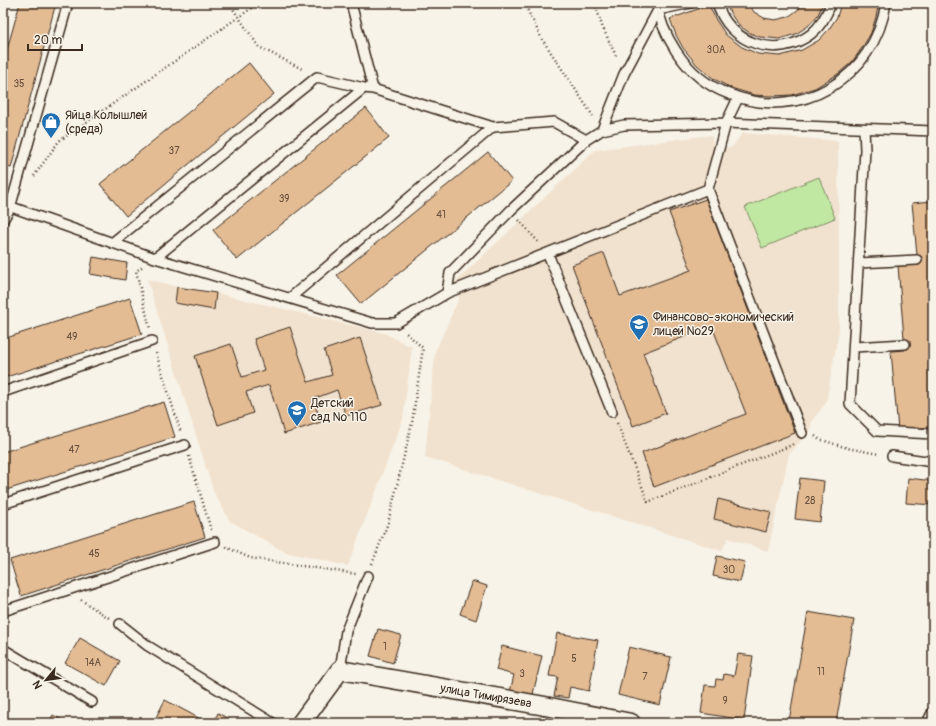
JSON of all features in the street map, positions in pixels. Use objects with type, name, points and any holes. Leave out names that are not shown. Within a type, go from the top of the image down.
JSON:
[{"type":"street","points":[[300,723],[340,670]]},
{"type":"street","name":"улица Тимирязева","points":[[340,670],[546,706],[631,723]]},
{"type":"lane","points":[[3,220],[68,3]]},
{"type":"lane","points":[[351,3],[374,89]]},
{"type":"lane","points":[[658,6],[691,3]]},
{"type":"lane","points":[[717,3],[725,21],[743,38],[754,44],[778,47],[790,45],[802,40],[812,33],[821,24],[831,3]]},
{"type":"lane","points":[[658,6],[662,25],[670,42],[691,71],[721,91],[738,98],[755,102],[774,103],[792,102],[809,97],[841,80],[855,68],[876,39],[882,22],[886,3]]},
{"type":"lane","points":[[602,130],[624,74],[658,6]]},
{"type":"lane","points":[[112,243],[316,77],[374,89],[493,127],[554,122],[586,140]]},
{"type":"lane","points":[[155,258],[364,88]]},
{"type":"lane","points":[[738,98],[726,123],[708,189],[802,432]]},
{"type":"lane","points":[[447,293],[450,273],[511,210],[586,140],[602,130],[624,125],[726,123],[933,131]]},
{"type":"lane","points":[[290,298],[493,127]]},
{"type":"lane","points":[[864,129],[865,150],[850,404],[877,431],[933,434]]},
{"type":"lane","points":[[7,206],[155,258],[372,323],[396,323],[447,293],[708,189]]},
{"type":"lane","points":[[548,254],[612,412]]},
{"type":"lane","points":[[859,264],[918,260]]},
{"type":"lane","points":[[3,392],[152,341]]},
{"type":"lane","points":[[854,347],[905,344]]},
{"type":"lane","points":[[3,504],[185,445]]},
{"type":"lane","points":[[892,456],[933,462]]},
{"type":"lane","points":[[3,611],[215,542]]},
{"type":"lane","points":[[340,670],[346,632],[368,576]]},
{"type":"lane","points":[[120,624],[148,646],[273,723]]},
{"type":"lane","points":[[3,649],[92,702]]},
{"type":"lane","points":[[927,723],[933,711]]},
{"type":"path","points":[[229,3],[259,47],[316,77]]},
{"type":"path","points":[[33,178],[59,141],[238,16],[259,3]]},
{"type":"path","points":[[524,3],[542,39],[602,130]]},
{"type":"path","points":[[595,3],[602,26],[624,74]]},
{"type":"path","points":[[511,210],[548,254]]},
{"type":"path","points":[[152,341],[136,271],[155,258]]},
{"type":"path","points":[[215,542],[250,558],[368,576],[388,523],[392,508],[412,423],[423,348],[396,323]]},
{"type":"path","points":[[612,412],[648,502],[792,445],[802,432],[809,432],[819,439],[847,448],[892,456]]},
{"type":"path","points":[[66,590],[120,624]]},
{"type":"shaded area","name":"Финансово-экономический лицей №29","points":[[743,133],[838,141],[839,330],[826,403],[813,419],[809,432],[789,454],[768,551],[728,538],[722,551],[425,457],[435,352],[459,298],[458,289],[455,282],[595,150],[711,135],[714,146],[731,148]]},
{"type":"shaded area","name":"Детский сад № 110","points":[[147,279],[177,287],[216,293],[384,333],[412,347],[403,419],[348,566],[285,552],[230,521],[214,493]]},
{"type":"green space","points":[[819,177],[835,218],[762,248],[745,207]]},
{"type":"building","points":[[20,3],[56,3],[11,168],[3,166],[3,52],[6,53]]},
{"type":"building","points":[[742,3],[747,3],[754,12],[764,18],[775,20],[788,17],[799,9],[803,3],[823,3],[818,15],[808,26],[796,34],[779,39],[760,37],[741,27],[728,9]]},
{"type":"building","points":[[841,3],[879,3],[871,33],[852,62],[838,74],[815,88],[792,95],[754,95],[731,88],[714,79],[697,65],[683,48],[670,19],[709,5],[716,20],[726,35],[742,47],[758,54],[780,56],[802,50],[819,40],[837,17]]},
{"type":"building","points":[[249,63],[274,94],[126,216],[100,184]]},
{"type":"building","points":[[366,108],[389,138],[237,260],[213,230]]},
{"type":"building","points":[[488,152],[512,181],[361,304],[337,275]]},
{"type":"building","points":[[706,199],[795,433],[654,487],[642,453],[746,414],[712,326],[643,353],[666,413],[633,426],[572,265],[604,253],[620,296],[691,270],[669,212]]},
{"type":"building","points":[[933,201],[933,348],[929,348],[933,395],[933,427],[898,430],[891,351],[905,350],[898,266],[918,265],[912,203]]},
{"type":"building","points":[[93,257],[127,263],[125,280],[90,274]]},
{"type":"building","points":[[177,287],[216,293],[214,310],[175,303]]},
{"type":"building","points":[[130,298],[142,334],[3,378],[3,339]]},
{"type":"building","points":[[290,327],[308,382],[332,375],[324,350],[360,338],[382,405],[346,416],[337,390],[313,399],[321,422],[284,434],[269,385],[246,392],[253,413],[218,425],[195,356],[231,344],[242,377],[264,370],[254,339]]},
{"type":"building","points":[[164,402],[175,437],[3,491],[3,452]]},
{"type":"building","points":[[800,478],[824,481],[820,522],[795,519]]},
{"type":"building","points":[[908,478],[933,481],[933,505],[906,503]]},
{"type":"building","points":[[718,499],[771,512],[766,532],[714,519]]},
{"type":"building","points":[[194,502],[205,537],[21,596],[10,560]]},
{"type":"building","points":[[717,556],[745,562],[740,582],[713,576]]},
{"type":"building","points":[[472,581],[487,586],[476,620],[460,614]]},
{"type":"building","points":[[808,612],[854,620],[836,723],[797,723],[789,721]]},
{"type":"building","points":[[378,629],[401,635],[393,663],[370,656]]},
{"type":"building","points":[[557,633],[598,640],[589,691],[570,687],[568,698],[554,696],[558,677],[549,676]]},
{"type":"building","points":[[80,638],[120,661],[106,686],[65,663]]},
{"type":"building","points":[[502,646],[542,656],[532,698],[510,692],[514,675],[496,670]]},
{"type":"building","points":[[629,647],[671,657],[660,705],[618,695]]},
{"type":"building","points":[[738,654],[753,656],[744,720],[701,713],[705,685],[715,686],[716,679],[723,680],[724,674],[734,676]]},
{"type":"building","points":[[165,700],[208,723],[153,723]]},
{"type":"building","points":[[218,713],[236,723],[213,723]]},
{"type":"building","points":[[53,715],[67,723],[48,723]]},
{"type":"place","name":"Яйца Колышлей (среда)","points":[[51,139]]},
{"type":"place","name":"Финансово-экономический лицей №29","points":[[639,341]]},
{"type":"place","name":"Детский сад № 110","points":[[297,427]]}]
